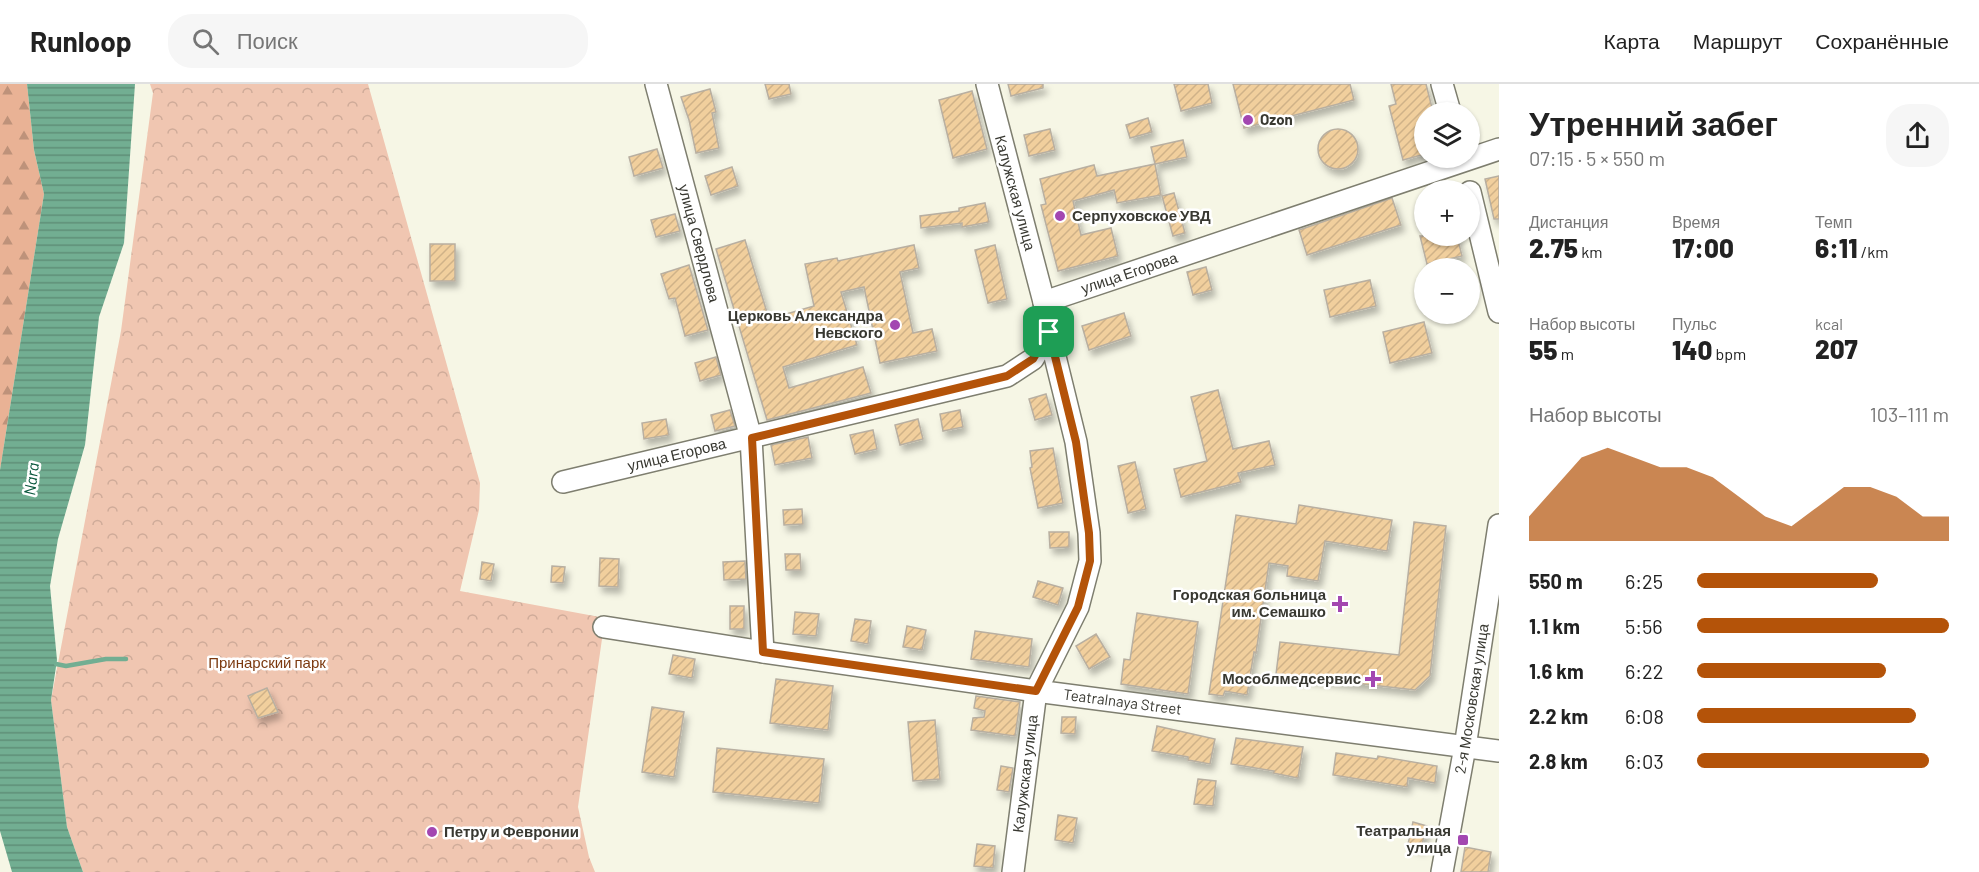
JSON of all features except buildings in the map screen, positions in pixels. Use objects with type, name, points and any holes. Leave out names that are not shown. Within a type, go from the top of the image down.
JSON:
[{"type":"street","name":"улица Свердлова","points":[[656,84],[752,438],[763,652]]},
{"type":"street","name":"Калужская улица","points":[[987,84],[1044,302]]},
{"type":"street","points":[[1442,84],[1447,102]]},
{"type":"street","name":"улица Егорова","points":[[1480,154],[1499,149]]},
{"type":"street","name":"улица Егорова","points":[[1044,302],[1436,168]]},
{"type":"street","points":[[1480,233],[1499,312]]},
{"type":"street","points":[[1044,302],[1049,332]]},
{"type":"street","name":"улица Егорова","points":[[563,482],[1007,376],[1033,359],[1049,332]]},
{"type":"street","name":"Калужская улица","points":[[1013,872],[1036,691],[1078,607],[1090,561],[1089,533],[1076,442],[1049,332]]},
{"type":"street","name":"2-я Московская улица","points":[[1442,872],[1465,747],[1499,525]]},
{"type":"street","name":"Teatralnaya Street","points":[[604,627],[1036,691],[1499,751]]},
{"type":"green space","points":[[0,84],[27,84],[34,150],[44,194],[0,470]]},
{"type":"green space","name":"Принарский парк","points":[[150,84],[368,84],[480,483],[479,510],[460,591],[605,618],[578,807],[589,857],[595,872],[83,872],[67,827],[51,700],[121,331],[153,93]]},
{"type":"water","name":"Nara","points":[[27,84],[135,84],[124,243],[99,317],[85,445],[58,539],[50,586],[57,660],[51,700],[67,827],[83,872],[12,872],[0,831],[0,470],[44,194],[34,150]]},
{"type":"waterway","points":[[56,664],[66,666],[106,659],[126,659]]},
{"type":"place","name":"Ozon","points":[[1248,120]]},
{"type":"place","name":"Серпуховское УВД","points":[[1060,216]]},
{"type":"place","name":"Церковь Александра Невского","points":[[895,325]]},
{"type":"place","name":"Городская больница им. Семашко","points":[[1340,604]]},
{"type":"place","name":"Мособлмедсервис","points":[[1373,679]]},
{"type":"place","name":"Петру и Февронии","points":[[432,832]]},
{"type":"place","name":"Театральная улица","points":[[1463,840]]},
{"type":"route","points":[[1049,332],[1076,442],[1089,533],[1090,561],[1078,607],[1036,691],[763,652],[752,438],[1007,376],[1033,359],[1049,332]]}]
